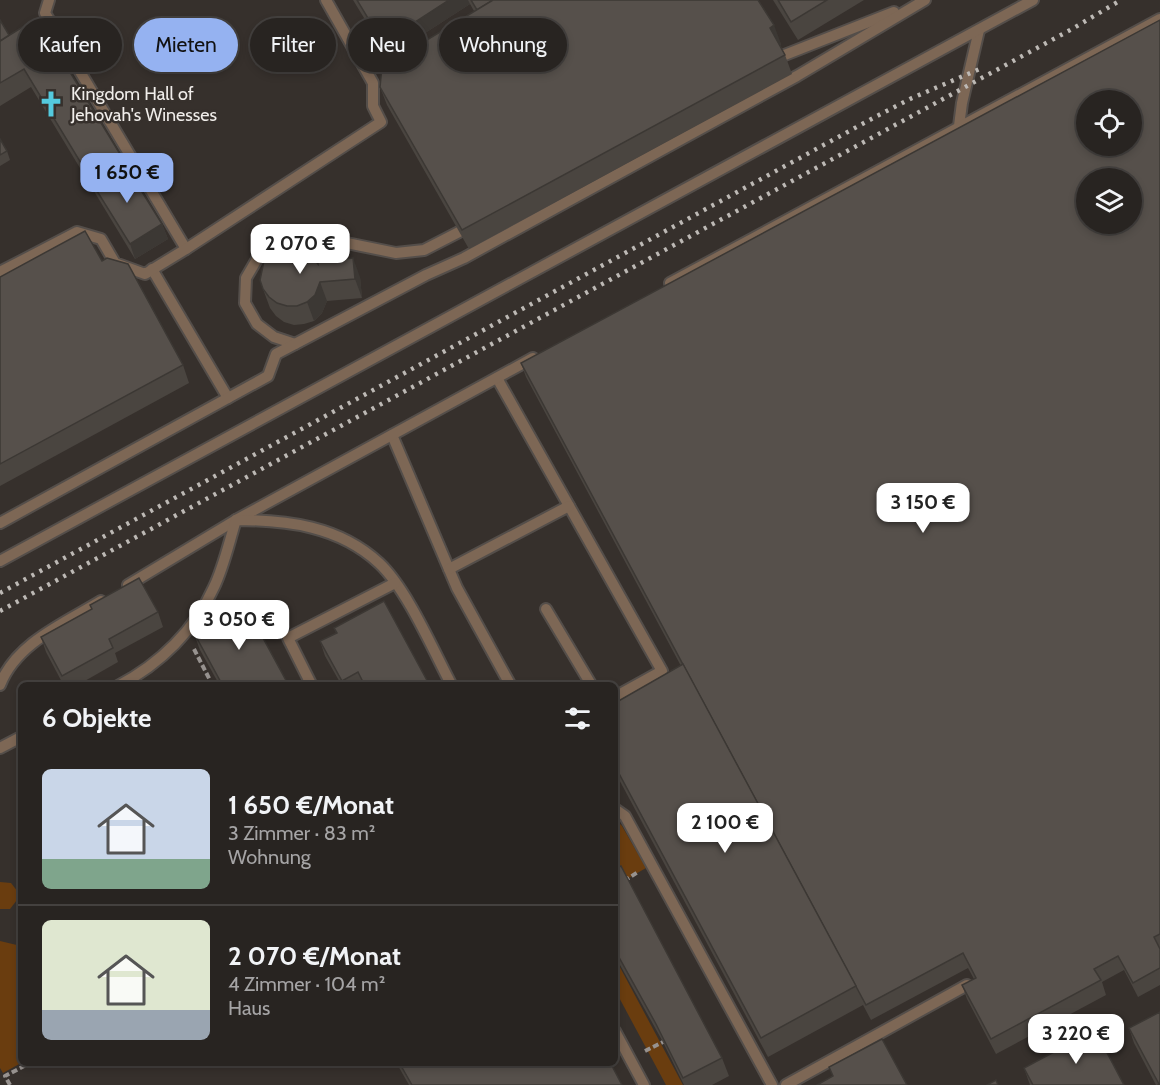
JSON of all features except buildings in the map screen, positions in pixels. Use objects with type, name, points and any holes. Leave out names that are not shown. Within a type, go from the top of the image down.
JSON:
[{"type":"lane","points":[[49,0],[45,13],[186,249]]},
{"type":"lane","points":[[0,272],[77,232],[101,239],[115,263],[145,274],[381,122],[373,105],[378,80],[326,0]]},
{"type":"lane","points":[[782,56],[925,0]]},
{"type":"lane","points":[[0,523],[268,376],[276,354],[426,275],[464,258],[589,190],[797,76],[925,0]]},
{"type":"lane","points":[[0,561],[1032,0]]},
{"type":"lane","points":[[665,286],[1160,19]]},
{"type":"lane","points":[[959,126],[979,30]]},
{"type":"lane","points":[[295,344],[274,337],[257,324],[245,303],[246,278],[260,254],[286,241],[317,237],[396,253],[424,250],[459,232]]},
{"type":"lane","points":[[152,269],[228,398]]},
{"type":"lane","points":[[0,685],[6,670],[34,642],[236,520],[539,355]]},
{"type":"lane","points":[[496,378],[662,671],[618,695]]},
{"type":"lane","points":[[392,435],[457,588],[509,682]]},
{"type":"lane","points":[[449,569],[569,506]]},
{"type":"lane","points":[[236,520],[290,522],[340,537],[364,550],[380,564],[395,583],[450,682]]},
{"type":"lane","points":[[125,682],[166,653],[193,624],[215,586],[236,520]]},
{"type":"lane","points":[[310,682],[288,639],[395,583]]},
{"type":"lane","points":[[546,609],[590,682]]},
{"type":"lane","points":[[0,748],[18,739]]},
{"type":"lane","points":[[618,811],[625,816],[772,1085]]},
{"type":"lane","points":[[786,1085],[967,985]]},
{"type":"lane","points":[[618,1037],[644,1085]]},
{"type":"path","points":[[185,633],[211,682]]},
{"type":"path","points":[[618,884],[652,865]]},
{"type":"path","points":[[10,1085],[5,1076],[24,1066]]},
{"type":"shaded area","points":[[618,822],[622,826],[646,868],[618,884]]},
{"type":"shaded area","points":[[0,882],[11,883],[18,892],[17,900],[10,909],[0,909]]},
{"type":"shaded area","points":[[0,941],[18,945],[18,1065],[3,1073],[0,1068]]},
{"type":"shaded area","points":[[618,964],[683,1085],[666,1085],[618,996]]},
{"type":"railway","points":[[0,611],[1072,29],[1121,0]]},
{"type":"railway","points":[[0,593],[877,116],[912,98],[982,68]]},
{"type":"place","name":"Kingdom Hall of Jehovah's Winesses","points":[[51,104]]}]
